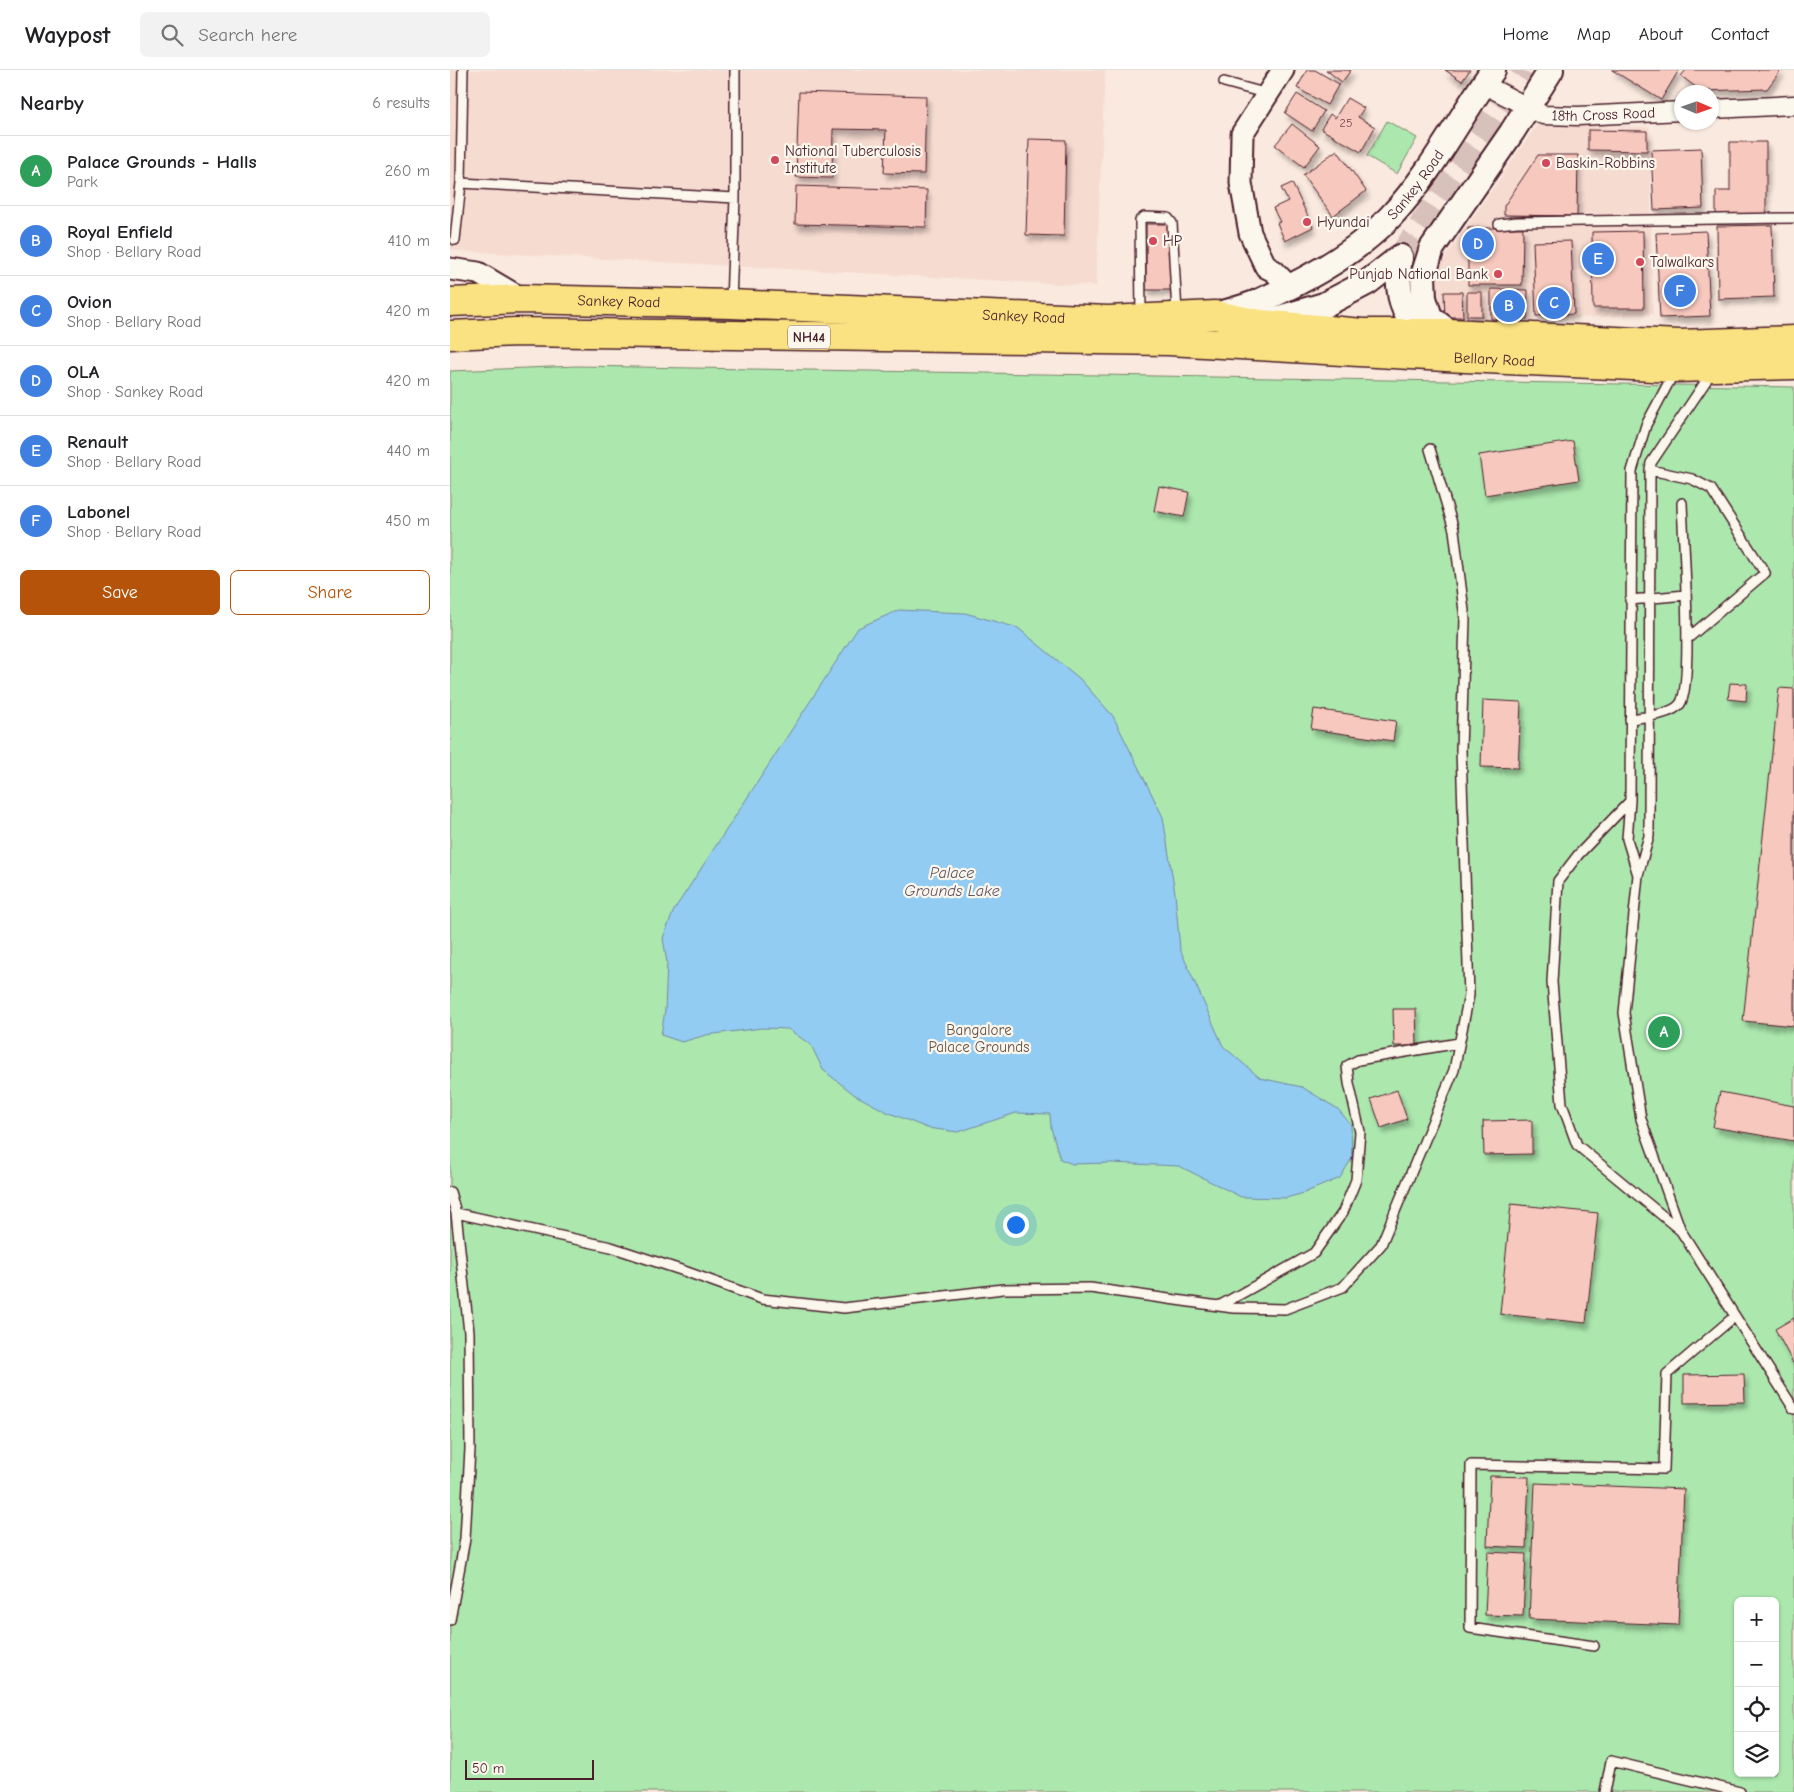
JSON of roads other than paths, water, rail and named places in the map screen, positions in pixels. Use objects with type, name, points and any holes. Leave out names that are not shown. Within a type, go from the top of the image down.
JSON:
[{"type":"main road","points":[[1438,333],[1424,298],[1423,276],[1432,248],[1512,132],[1551,70]]},
{"type":"main road","name":"Sankey Road","points":[[450,335],[516,332],[1173,329],[1261,301],[1325,268],[1368,236],[1391,216],[1416,186],[1488,77]]},
{"type":"main road","points":[[1196,344],[1324,305],[1368,282],[1400,256],[1397,270],[1400,294],[1408,316],[1438,333]]},
{"type":"main road","name":"Sankey Road","points":[[450,302],[522,299],[731,304],[1108,320],[1142,318],[1173,329],[1196,344]]},
{"type":"main road","name":"Bellary Road","points":[[1215,316],[1260,324],[1363,333],[1438,333],[1679,344],[1794,340]]},
{"type":"main road","name":"Bellary Road","points":[[1196,344],[1674,368],[1794,365]]},
{"type":"street","points":[[1283,70],[1242,134],[1241,183],[1250,233],[1266,268],[1274,271],[1288,286]]},
{"type":"street","name":"18th Cross Road","points":[[1488,77],[1527,107],[1543,115],[1570,116],[1674,111]]},
{"type":"street","points":[[1719,109],[1794,105]]},
{"type":"street","points":[[450,270],[478,273],[522,299]]},
{"type":"lane","points":[[455,240],[461,183],[463,70]]},
{"type":"lane","points":[[731,304],[735,198],[735,70]]},
{"type":"lane","points":[[1224,82],[1268,94]]},
{"type":"lane","points":[[461,183],[735,198]]},
{"type":"lane","points":[[1142,318],[1140,220],[1144,217],[1168,218],[1172,223],[1173,329]]},
{"type":"lane","points":[[1499,224],[1517,222],[1794,218]]},
{"type":"lane","points":[[1638,875],[1627,839],[1630,801],[1632,470],[1646,425],[1670,380],[1674,368]]},
{"type":"lane","points":[[1712,368],[1706,381],[1651,463],[1650,470],[1649,836],[1638,875],[1624,1013],[1641,1119],[1681,1231],[1794,1409]]},
{"type":"lane","points":[[456,1213],[611,1247],[762,1299],[844,1308],[1003,1289],[1090,1288],[1233,1308],[1285,1309],[1343,1287],[1381,1245],[1454,1070],[1469,995],[1461,750],[1465,619],[1454,530],[1430,449]]},
{"type":"lane","points":[[1650,470],[1692,479],[1711,489],[1765,573],[1687,638]]},
{"type":"lane","points":[[1630,719],[1649,717],[1673,710],[1685,696],[1687,638],[1682,503]]},
{"type":"lane","points":[[1630,600],[1686,595]]},
{"type":"lane","points":[[1630,801],[1578,855],[1558,881],[1552,982],[1562,1104],[1577,1145],[1681,1231]]},
{"type":"lane","points":[[1219,1306],[1314,1252],[1343,1212],[1356,1180],[1360,1132],[1347,1066],[1358,1060],[1459,1043]]},
{"type":"lane","points":[[450,1192],[456,1213],[469,1332],[470,1449],[465,1539],[450,1620]]},
{"type":"lane","points":[[1594,1646],[1470,1628],[1471,1465],[1664,1469],[1667,1374],[1735,1316]]},
{"type":"lane","points":[[1605,1792],[1611,1761],[1740,1792]]},
{"type":"water","name":"Palace Grounds Lake","points":[[899,610],[965,613],[1018,628],[1079,678],[1113,716],[1163,817],[1175,893],[1180,949],[1223,1046],[1260,1078],[1302,1087],[1338,1109],[1351,1125],[1352,1158],[1340,1178],[1304,1193],[1286,1198],[1241,1197],[1179,1166],[1111,1163],[1072,1164],[1060,1159],[1051,1128],[1050,1114],[1016,1113],[958,1132],[927,1128],[887,1112],[855,1095],[823,1070],[811,1045],[788,1029],[762,1028],[706,1035],[682,1042],[661,1035],[665,1010],[667,963],[663,938],[674,910],[858,628]]},
{"type":"tunnel","points":[[1400,257],[1523,70]]},
{"type":"place","name":"National Tuberculosis Institute","points":[[775,160]]},
{"type":"place","name":"Baskin-Robbins","points":[[1546,163]]},
{"type":"place","name":"Hyundai","points":[[1307,222]]},
{"type":"place","name":"HP","points":[[1153,241]]},
{"type":"place","name":"OLA","points":[[1478,244]]},
{"type":"place","name":"Renault","points":[[1598,259]]},
{"type":"place","name":"Talwalkars","points":[[1640,262]]},
{"type":"place","name":"Punjab National Bank","points":[[1498,274]]},
{"type":"place","name":"Labonel","points":[[1680,291]]},
{"type":"place","name":"Ovion","points":[[1554,303]]},
{"type":"place","name":"Royal Enfield","points":[[1509,306]]},
{"type":"place","name":"Palace Grounds - Halls","points":[[1664,1032]]},
{"type":"park label","name":"Bangalore Palace Grounds","points":[[979,1038]]}]
